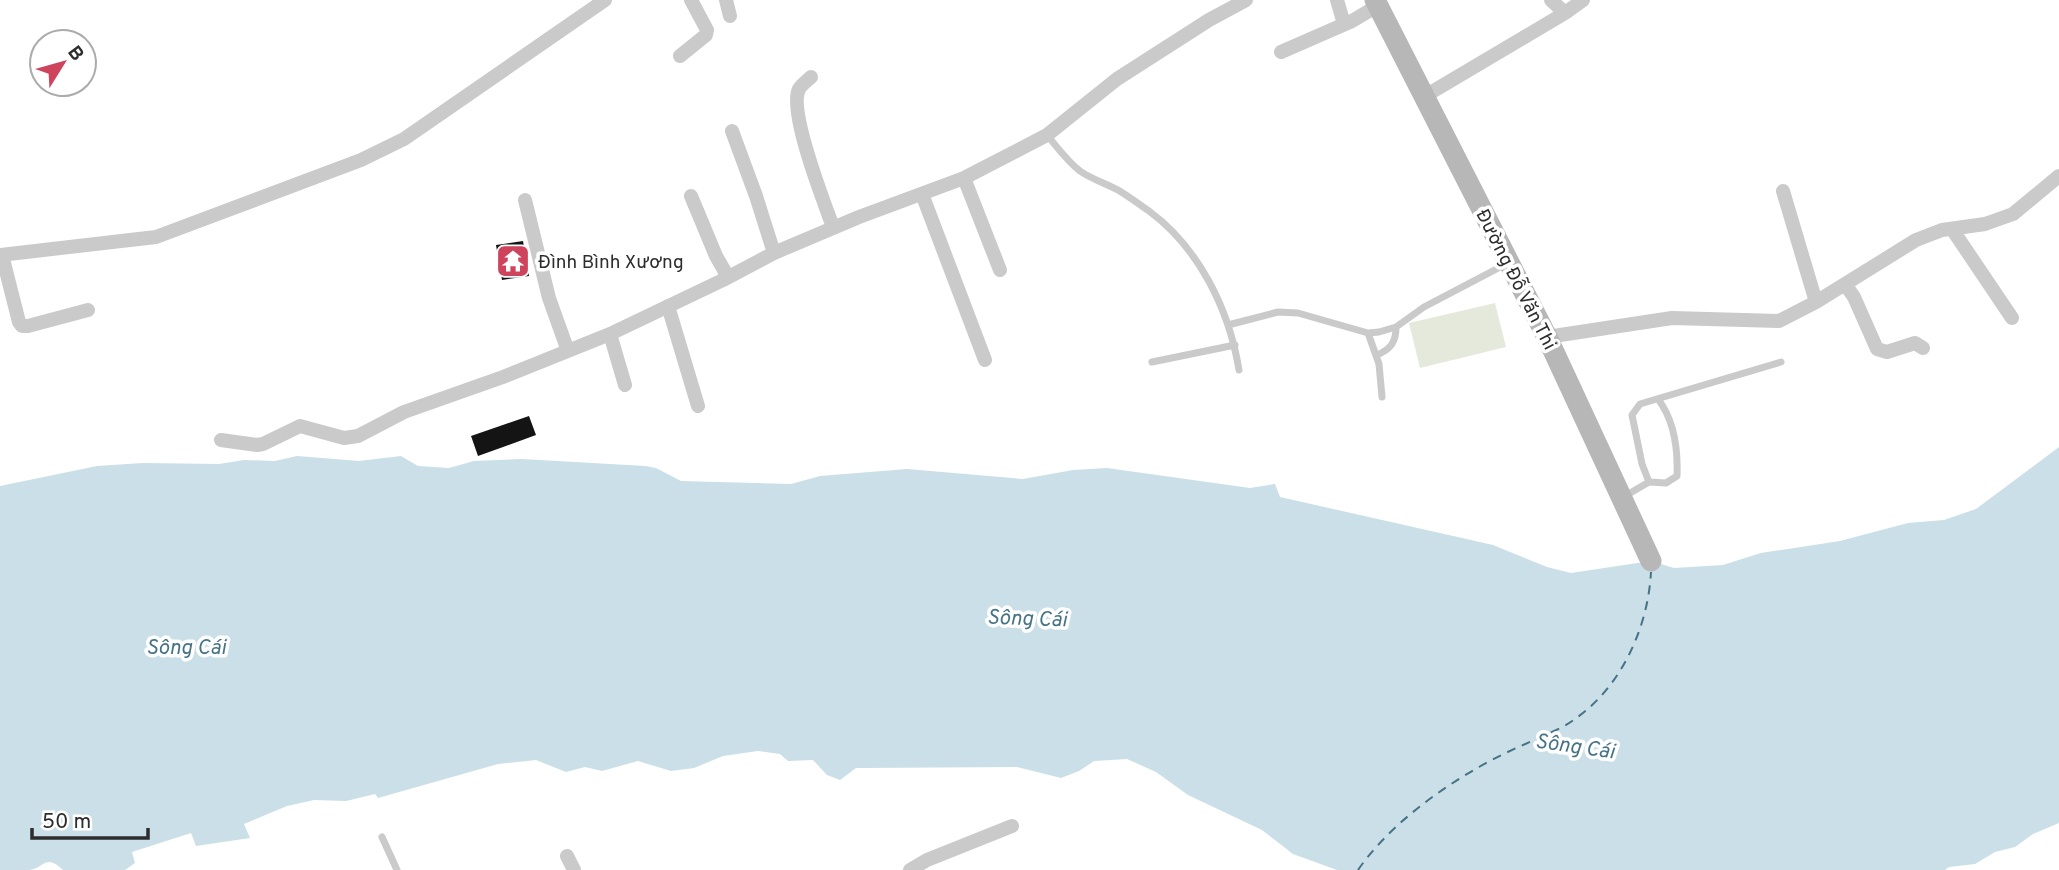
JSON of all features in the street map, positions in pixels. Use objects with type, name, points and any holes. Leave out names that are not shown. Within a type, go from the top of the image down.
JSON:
[{"type":"street","points":[[88,310],[22,326],[1,255],[156,237],[360,160],[404,139],[605,0]]},
{"type":"street","points":[[681,56],[706,36],[707,30],[691,0]]},
{"type":"street","points":[[726,0],[730,16]]},
{"type":"street","points":[[221,440],[264,444],[300,426],[351,438],[404,412],[503,377],[610,334],[775,253],[964,178],[1046,135],[1117,79],[1209,20],[1246,0]]},
{"type":"street","points":[[1337,0],[1344,24]]},
{"type":"street","points":[[1552,0],[1565,13]]},
{"type":"street","points":[[1425,96],[1583,0]]},
{"type":"street","points":[[1281,52],[1344,24],[1377,3]]},
{"type":"street","name":"Đường Đỗ Văn Thi","points":[[1377,3],[1547,337],[1651,561]]},
{"type":"street","points":[[811,77],[799,88],[800,130],[833,228]]},
{"type":"street","points":[[732,131],[775,253]]},
{"type":"street","points":[[1547,337],[1672,318],[1779,321],[1816,302],[1916,240],[1942,230],[1984,224],[2013,214],[2059,176]]},
{"type":"street","points":[[964,178],[1000,270]]},
{"type":"street","points":[[1783,191],[1816,302]]},
{"type":"street","points":[[922,194],[985,360]]},
{"type":"street","points":[[691,196],[716,256],[728,277]]},
{"type":"street","points":[[525,200],[549,298],[568,351]]},
{"type":"street","points":[[1952,229],[2012,318]]},
{"type":"street","points":[[1845,284],[1854,297],[1877,349],[1887,352],[1915,343],[1923,348]]},
{"type":"street","points":[[668,306],[698,406]]},
{"type":"street","points":[[610,334],[625,385]]},
{"type":"street","points":[[911,870],[927,860],[1012,826]]},
{"type":"street","points":[[567,856],[574,870]]},
{"type":"lane","points":[[1046,135],[1082,173],[1117,190],[1151,212],[1187,248],[1202,269],[1217,299],[1235,345],[1240,370]]},
{"type":"lane","points":[[1228,326],[1278,312],[1298,313],[1368,332],[1379,332],[1396,327],[1424,307],[1509,262]]},
{"type":"lane","points":[[1377,355],[1390,348],[1396,336],[1396,327]]},
{"type":"lane","points":[[1368,332],[1380,364],[1382,397]]},
{"type":"lane","points":[[1152,362],[1235,345]]},
{"type":"lane","points":[[1649,482],[1642,464],[1632,415],[1640,404],[1781,362]]},
{"type":"lane","points":[[1622,498],[1649,482],[1665,483],[1677,476],[1678,455],[1666,409],[1658,399]]},
{"type":"lane","points":[[382,837],[397,870]]},
{"type":"shaded area","points":[[1495,303],[1506,347],[1420,368],[1409,323]]},
{"type":"water","name":"Sông Cái","points":[[2059,447],[2059,823],[2033,834],[2015,847],[1995,852],[1975,864],[1949,867],[1945,870],[1337,870],[1293,854],[1262,830],[1188,795],[1156,772],[1127,759],[1094,761],[1061,778],[1017,767],[856,768],[840,780],[827,775],[813,760],[788,761],[780,754],[758,751],[723,756],[694,768],[671,771],[638,761],[602,771],[585,767],[566,772],[536,760],[498,764],[378,798],[375,794],[346,801],[314,800],[287,806],[244,824],[250,838],[196,846],[191,833],[132,852],[135,863],[125,870],[63,870],[49,862],[29,870],[0,870],[0,486],[97,466],[143,463],[219,464],[244,460],[275,461],[297,456],[359,461],[401,456],[418,466],[449,468],[474,461],[522,459],[645,466],[656,468],[681,481],[791,484],[820,476],[907,469],[1023,479],[1073,470],[1107,468],[1250,488],[1275,484],[1280,497],[1493,545],[1547,567],[1571,573],[1651,561],[1674,568],[1723,565],[1761,553],[1840,541],[1908,523],[1944,520],[1976,509]]},
{"type":"building","name":"Đình Bình Xương","points":[[523,241],[529,276],[502,280],[496,245]]},
{"type":"building","points":[[529,416],[536,435],[478,456],[471,436]]},
{"type":"ferry route","points":[[1358,870],[1397,826],[1446,788],[1492,760],[1565,726],[1591,706],[1618,673],[1638,635],[1649,593],[1651,572]]},
{"type":"place","name":"Đình Bình Xương","points":[[513,261]]}]
